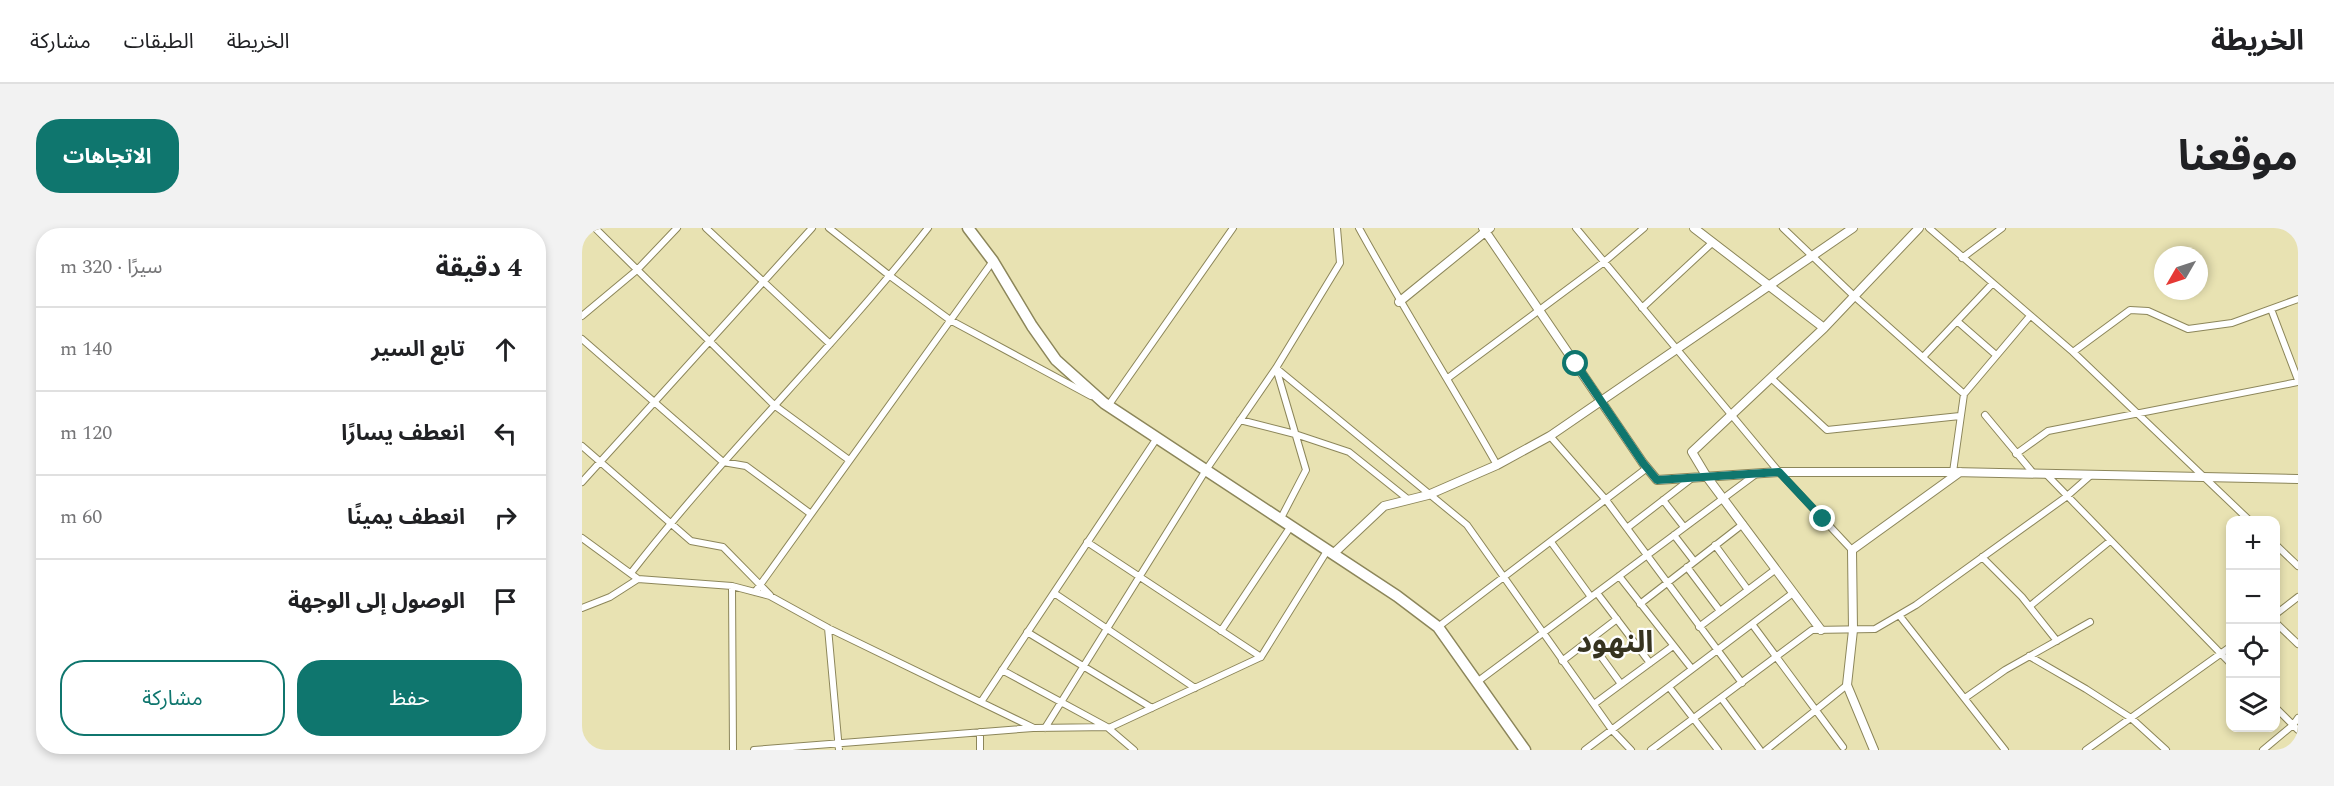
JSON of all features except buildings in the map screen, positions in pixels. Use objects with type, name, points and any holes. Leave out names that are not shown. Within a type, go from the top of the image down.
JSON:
[{"type":"highway","points":[[968,228],[993,261],[1032,326],[1056,360],[1106,404],[1397,596],[1438,627],[1525,750]]},
{"type":"main road","points":[[1330,552],[1384,506],[1428,495],[1497,465],[1550,436],[1853,228]]},
{"type":"street","points":[[595,228],[774,405],[849,460]]},
{"type":"street","points":[[582,316],[637,270],[677,228]]},
{"type":"street","points":[[706,228],[830,344]]},
{"type":"street","points":[[582,482],[812,228]]},
{"type":"street","points":[[829,228],[950,320],[1106,404],[1233,228]]},
{"type":"street","points":[[631,573],[669,524],[890,276],[928,228]]},
{"type":"street","points":[[1045,728],[1206,470],[1276,368],[1340,263],[1337,228]]},
{"type":"street","points":[[1359,228],[1400,302],[1448,378],[1497,465]]},
{"type":"street","points":[[1576,228],[1779,472],[1852,550],[1853,630],[1847,685],[1874,750]]},
{"type":"street","points":[[1448,378],[1540,311],[1644,228]]},
{"type":"street","points":[[1694,228],[1824,328]]},
{"type":"street","points":[[1783,228],[1854,296],[1964,394]]},
{"type":"street","points":[[1821,630],[1707,477],[1692,452],[1824,328],[1919,228]]},
{"type":"street","points":[[1929,228],[2073,352],[2245,516]]},
{"type":"street","points":[[1962,258],[2002,228]]},
{"type":"street","points":[[1400,302],[1486,229],[1657,480],[1779,472],[2201,475],[2298,479]]},
{"type":"street","points":[[1642,308],[1713,242]]},
{"type":"street","points":[[755,592],[993,261]]},
{"type":"street","points":[[1923,357],[1992,284]]},
{"type":"street","points":[[2073,352],[2130,310],[2148,311],[2188,329],[2232,323],[2298,299]]},
{"type":"street","points":[[2016,454],[2048,431],[2298,381],[2271,309]]},
{"type":"street","points":[[1852,550],[1956,472],[1964,394],[2030,316]]},
{"type":"street","points":[[1957,321],[1996,355]]},
{"type":"street","points":[[582,339],[723,462],[746,466],[811,514]]},
{"type":"street","points":[[1276,368],[1306,470],[1280,520]]},
{"type":"street","points":[[1276,368],[1467,525],[1612,730],[1631,750]]},
{"type":"street","points":[[1771,378],[1827,430],[1960,416]]},
{"type":"street","points":[[1985,415],[2034,474]]},
{"type":"street","points":[[1240,420],[1295,434],[1349,452],[1409,500]]},
{"type":"street","points":[[1550,436],[1606,500],[1742,683]]},
{"type":"street","points":[[981,702],[1157,438]]},
{"type":"street","points":[[582,446],[691,541],[723,547],[770,596]]},
{"type":"street","points":[[1438,627],[1647,468]]},
{"type":"street","points":[[1477,682],[1756,474]]},
{"type":"street","points":[[2046,474],[2226,659]]},
{"type":"street","points":[[1651,750],[1812,630],[1875,629],[1899,615],[2066,496],[2091,475]]},
{"type":"street","points":[[1627,528],[1692,478]]},
{"type":"street","points":[[1663,500],[1684,527]]},
{"type":"street","points":[[1640,603],[1743,524]]},
{"type":"street","points":[[1221,631],[1291,526]]},
{"type":"street","points":[[1674,535],[1695,561]]},
{"type":"street","points":[[582,538],[638,579],[732,586],[770,596],[828,628],[1034,728]]},
{"type":"street","points":[[2030,606],[2110,541]]},
{"type":"street","points":[[1087,542],[1261,657]]},
{"type":"street","points":[[1551,542],[1594,595],[1617,619],[1650,663]]},
{"type":"street","points":[[1715,545],[1748,590]]},
{"type":"street","points":[[2280,549],[2298,566]]},
{"type":"street","points":[[754,750],[839,747],[1034,728],[1111,727],[1261,657],[1330,552]]},
{"type":"street","points":[[1982,557],[2030,606],[2057,641]]},
{"type":"street","points":[[1687,567],[1720,611]]},
{"type":"street","points":[[1699,627],[1776,569]]},
{"type":"street","points":[[1619,576],[1692,669]]},
{"type":"street","points":[[582,608],[610,597],[638,579]]},
{"type":"street","points":[[732,586],[733,750]]},
{"type":"street","points":[[1585,750],[1793,592]]},
{"type":"street","points":[[1054,593],[1195,688]]},
{"type":"street","points":[[2280,611],[2298,597]]},
{"type":"street","points":[[1899,615],[2005,750]]},
{"type":"street","points":[[1562,661],[1617,619]]},
{"type":"street","points":[[1965,698],[2028,656],[2090,622]]},
{"type":"street","points":[[1752,624],[1843,747]]},
{"type":"street","points":[[2277,624],[2298,644]]},
{"type":"street","points":[[828,628],[839,747]]},
{"type":"street","points":[[1027,632],[1152,708]]},
{"type":"street","points":[[1589,640],[1621,684]]},
{"type":"street","points":[[1594,704],[1673,646]]},
{"type":"street","points":[[2086,750],[2226,650]]},
{"type":"street","points":[[2028,656],[2131,718],[2166,750]]},
{"type":"street","points":[[1002,670],[1107,727],[1134,750]]},
{"type":"street","points":[[1766,750],[1847,685]]},
{"type":"street","points":[[1669,687],[1719,750]]},
{"type":"street","points":[[1722,699],[1760,750]]},
{"type":"street","points":[[2280,712],[2295,727]]},
{"type":"street","points":[[2263,750],[2295,727],[2298,718]]},
{"type":"street","points":[[980,732],[980,750]]},
{"type":"district","name":"النهود","points":[[1615,643]]},
{"type":"route","points":[[1576,364],[1657,480],[1779,472],[1823,519]]}]
